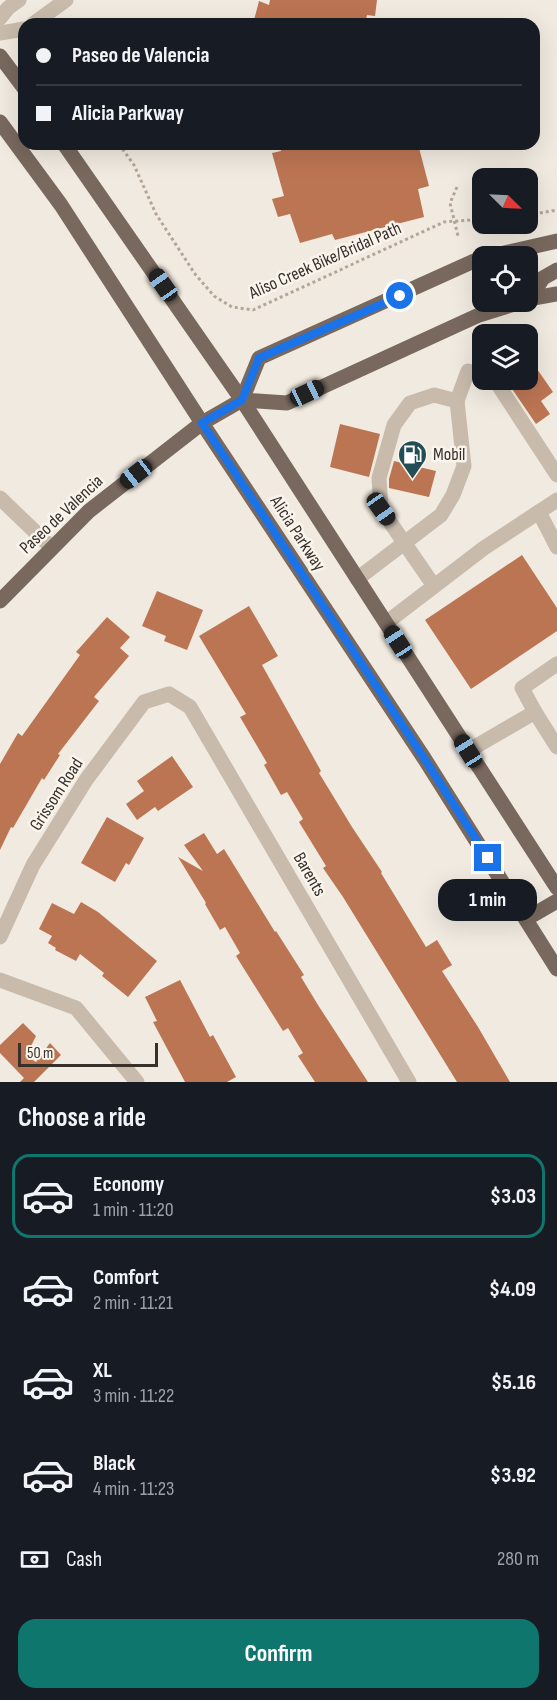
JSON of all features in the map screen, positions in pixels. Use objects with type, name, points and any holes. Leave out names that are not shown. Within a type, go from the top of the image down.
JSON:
[{"type":"main road","points":[[0,56],[18,80]]},
{"type":"main road","name":"Alicia Parkway","points":[[0,122],[18,146]]},
{"type":"main road","name":"Alicia Parkway","points":[[21,150],[61,204],[202,423],[417,748],[557,969]]},
{"type":"main road","name":"Alicia Parkway","points":[[68,150],[242,400],[557,888]]},
{"type":"main road","points":[[535,246],[557,241]]},
{"type":"main road","points":[[472,264],[259,358],[242,400],[287,403],[488,312]]},
{"type":"main road","points":[[538,284],[543,278],[557,270]]},
{"type":"main road","points":[[538,298],[557,294]]},
{"type":"main road","name":"Paseo de Valencia","points":[[0,601],[89,511],[202,423],[242,400]]},
{"type":"main road","points":[[526,919],[557,901]]},
{"type":"street","points":[[0,18],[18,0]]},
{"type":"street","points":[[41,18],[66,0]]},
{"type":"street","points":[[0,33],[18,30]]},
{"type":"street","points":[[357,579],[441,515],[464,466],[457,401],[472,379]]},
{"type":"street","points":[[502,390],[557,475]]},
{"type":"street","points":[[434,586],[381,509],[379,478],[394,425],[410,403],[434,395],[457,401]]},
{"type":"street","points":[[0,498],[52,548]]},
{"type":"street","points":[[386,623],[484,548],[557,500]]},
{"type":"street","points":[[539,512],[557,547]]},
{"type":"street","points":[[557,664],[522,688],[535,712],[552,730],[557,747]]},
{"type":"street","name":"Grissom Road","points":[[0,937],[33,865],[86,780],[144,702],[169,694]]},
{"type":"street","name":"Barents","points":[[169,694],[190,707],[409,1082]]},
{"type":"street","points":[[468,751],[535,712]]},
{"type":"street","points":[[0,980],[76,1008],[137,1082]]},
{"type":"path","name":"Aliso Creek Bike/Bridal Path","points":[[123,150],[134,165],[156,214],[195,274],[214,296],[232,307],[253,310],[444,222],[472,220]]},
{"type":"path","points":[[457,187],[450,203],[458,236]]},
{"type":"path","points":[[538,213],[557,210]]},
{"type":"building","points":[[270,0],[377,0],[375,16],[367,15],[366,18],[255,18],[259,1],[269,5]]},
{"type":"building","points":[[420,150],[429,186],[418,189],[424,217],[335,240],[332,234],[300,243],[290,214],[278,217],[272,199],[284,196],[272,153],[281,151]]},
{"type":"building","points":[[538,370],[553,392],[541,401],[550,414],[536,424],[513,390],[538,390]]},
{"type":"building","points":[[340,424],[380,434],[369,477],[330,467]]},
{"type":"building","name":"Mobil","points":[[394,461],[436,471],[429,497],[389,488]]},
{"type":"building","points":[[522,555],[557,608],[557,631],[471,689],[425,620]]},
{"type":"building","points":[[157,591],[203,610],[187,650],[164,641],[166,636],[142,626]]},
{"type":"building","points":[[249,606],[278,656],[262,665],[321,771],[319,773],[382,872],[426,947],[437,940],[452,965],[442,971],[510,1082],[457,1082],[323,868],[326,866],[299,822],[303,819],[287,792],[281,795],[264,765],[267,763],[240,717],[246,714],[199,636]]},
{"type":"building","points":[[107,617],[130,637],[120,648],[129,656],[94,697],[99,701],[58,754],[60,755],[44,780],[42,778],[13,828],[11,827],[0,850],[0,764],[18,733],[22,736],[80,655],[76,652]]},
{"type":"building","points":[[172,756],[193,787],[158,811],[155,807],[137,820],[126,804],[144,791],[137,781]]},
{"type":"building","points":[[107,817],[144,838],[129,865],[126,863],[115,882],[81,863]]},
{"type":"building","points":[[204,833],[217,854],[224,849],[304,975],[301,977],[318,1005],[368,1082],[315,1082],[298,1056],[303,1053],[288,1028],[283,1031],[236,956],[240,953],[225,927],[220,930],[178,857],[203,871],[184,845]]},
{"type":"building","points":[[81,902],[98,912],[157,961],[128,997],[102,976],[104,973],[80,954],[76,961],[55,950],[56,948],[48,943],[52,936],[39,929],[52,903],[74,914]]},
{"type":"building","points":[[180,980],[210,1037],[213,1035],[236,1077],[227,1082],[185,1082],[153,1022],[157,1021],[145,997]]},
{"type":"building","points":[[23,1023],[36,1036],[26,1056],[36,1062],[50,1043],[61,1055],[34,1082],[20,1082],[24,1078],[0,1053],[0,1045]]},
{"type":"place","name":"Mobil","points":[[412,480]]},
{"type":"route","points":[[400,296],[259,358],[242,400],[202,423],[488,858]]}]
